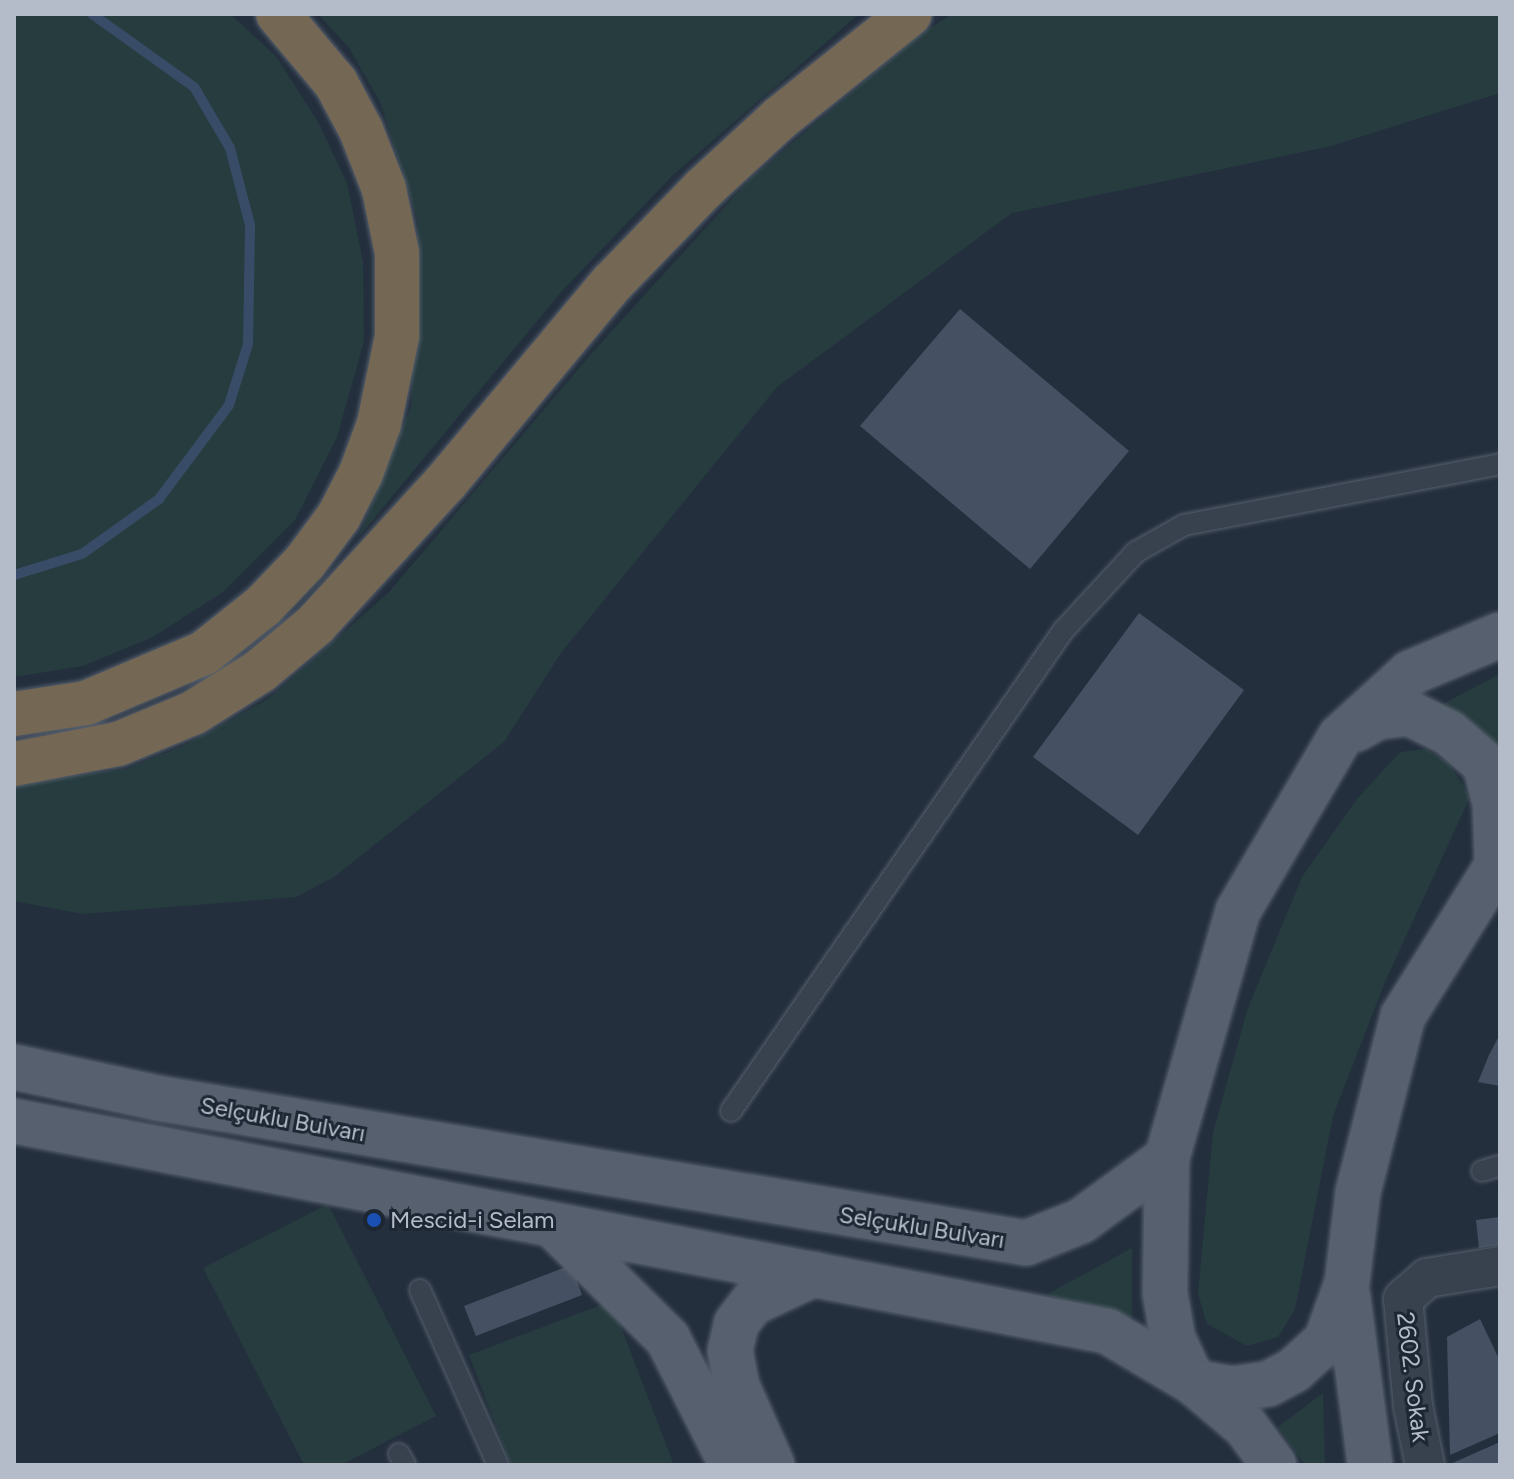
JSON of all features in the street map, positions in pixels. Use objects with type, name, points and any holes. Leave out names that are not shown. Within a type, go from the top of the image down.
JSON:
[{"type":"highway","points":[[14,714],[86,703],[204,653],[263,606],[305,562],[339,516],[361,473],[379,424],[397,336],[397,253],[384,189],[361,130],[336,83],[278,14]]},
{"type":"highway","points":[[14,764],[118,744],[193,713],[260,671],[304,635],[369,571],[612,283],[693,199],[780,118],[910,14]]},
{"type":"main road","points":[[1193,1382],[1173,1339],[1165,1293],[1167,1158],[1238,911],[1340,737],[1410,673],[1500,635]]},
{"type":"main road","points":[[1340,737],[1378,717],[1409,713],[1449,733],[1485,764],[1495,804],[1499,863],[1403,1016],[1358,1192],[1347,1283],[1357,1393],[1370,1465]]},
{"type":"main road","name":"Selçuklu Bulvarı","points":[[14,1067],[157,1098],[1026,1243],[1081,1221],[1167,1158]]},
{"type":"main road","points":[[14,1121],[556,1228],[1107,1331],[1193,1382],[1246,1427],[1274,1465]]},
{"type":"main road","points":[[556,1228],[668,1339],[732,1465]]},
{"type":"main road","points":[[772,1465],[737,1386],[730,1351],[736,1324],[752,1303],[814,1274]]},
{"type":"main road","points":[[1193,1382],[1231,1389],[1268,1384],[1294,1370],[1326,1341],[1347,1283]]},
{"type":"street","name":"2602. Sokak","points":[[1425,1465],[1413,1406],[1403,1299],[1427,1278],[1499,1270]]},
{"type":"lane","points":[[731,1111],[1063,631],[1136,552],[1184,525],[1500,464]]},
{"type":"lane","points":[[420,1290],[498,1465]]},
{"type":"green space","points":[[14,14],[230,14],[276,56],[318,122],[347,183],[363,262],[364,341],[337,437],[295,520],[223,592],[153,637],[83,666],[20,676],[14,676]]},
{"type":"green space","points":[[318,14],[859,14],[672,176],[561,292],[358,538],[411,407],[418,222],[380,102],[349,48]]},
{"type":"green space","points":[[952,14],[1500,14],[1500,93],[1331,146],[1012,213],[777,387],[561,653],[504,742],[334,877],[296,897],[83,914],[14,901],[14,783],[126,769],[185,745],[268,699],[389,592],[590,355],[751,178],[919,35]]},
{"type":"green space","points":[[1500,674],[1500,753],[1437,707]]},
{"type":"green space","points":[[1426,749],[1449,763],[1470,797],[1385,982],[1333,1116],[1295,1309],[1278,1337],[1247,1346],[1207,1324],[1198,1294],[1213,1132],[1248,1008],[1302,877],[1357,799],[1400,752]]},
{"type":"green space","points":[[328,1204],[436,1416],[341,1465],[304,1465],[203,1268]]},
{"type":"green space","points":[[1132,1248],[1132,1318],[1046,1295]]},
{"type":"green space","points":[[611,1301],[674,1465],[511,1465],[469,1355]]},
{"type":"green space","points":[[1323,1393],[1325,1465],[1305,1465],[1278,1427]]},
{"type":"building","points":[[960,309],[1129,451],[1030,569],[860,426]]},
{"type":"building","points":[[1139,613],[1244,690],[1138,835],[1033,757]]},
{"type":"building","points":[[1500,1034],[1500,1086],[1478,1082],[1489,1055]]},
{"type":"building","points":[[1500,1217],[1500,1245],[1479,1248],[1476,1220]]},
{"type":"building","points":[[571,1265],[582,1295],[476,1336],[464,1306]]},
{"type":"building","points":[[1480,1319],[1500,1361],[1500,1433],[1450,1455],[1447,1337]]},
{"type":"building","points":[[1500,1442],[1500,1465],[1448,1465]]},
{"type":"waterway","points":[[14,575],[82,554],[159,499],[229,405],[248,344],[250,225],[230,148],[194,87],[92,14]]},
{"type":"place","name":"Mescid-i Selam","points":[[374,1220]]}]
